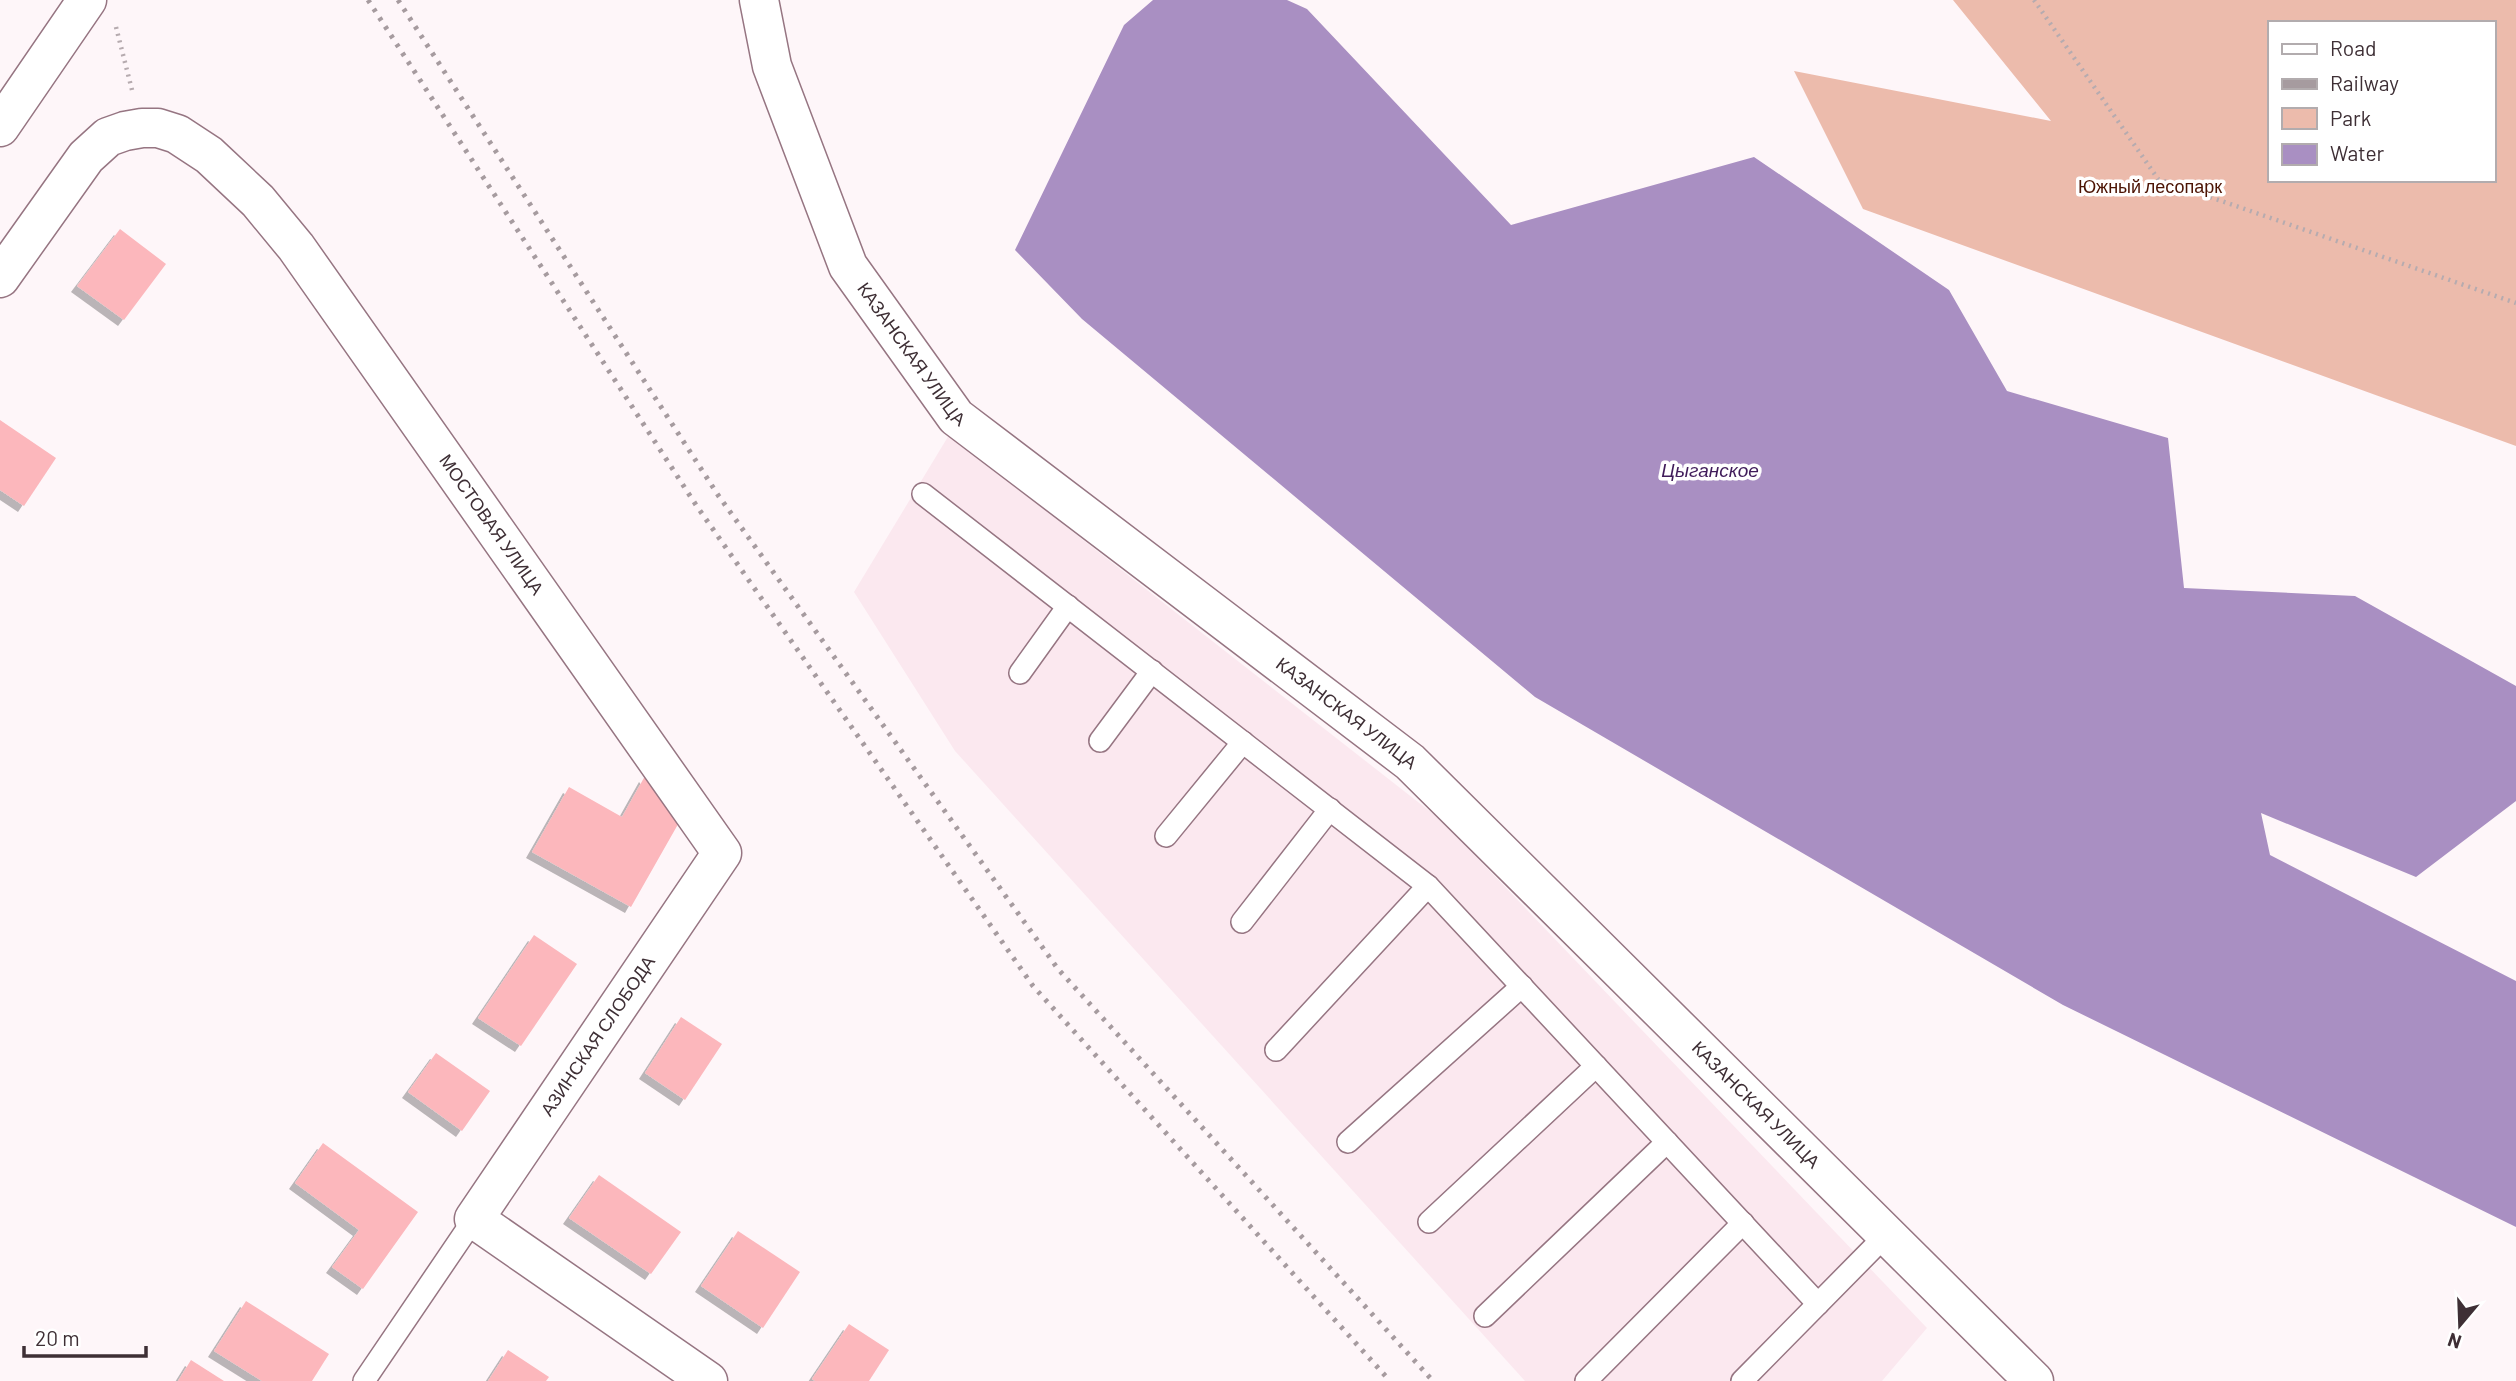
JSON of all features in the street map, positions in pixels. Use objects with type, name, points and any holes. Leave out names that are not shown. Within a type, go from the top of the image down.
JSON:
[{"type":"street","points":[[0,127],[87,0]]},
{"type":"street","name":"КАЗАНСКАЯ УЛИЦА","points":[[759,0],[772,66],[848,265],[956,417],[1410,761],[2034,1381]]},
{"type":"street","points":[[0,278],[86,157],[108,137],[142,128]]},
{"type":"street","name":"МОСТОВАЯ УЛИЦА","points":[[142,128],[158,128],[177,134],[209,155],[258,201],[296,247],[722,853]]},
{"type":"street","name":"АЗИНСКАЯ СЛОБОДА","points":[[474,1219],[722,853]]},
{"type":"street","points":[[474,1219],[708,1381]]},
{"type":"lane","points":[[923,494],[1428,886],[1818,1304]]},
{"type":"lane","points":[[1020,673],[1068,606]]},
{"type":"lane","points":[[1100,741],[1152,671]]},
{"type":"lane","points":[[1166,836],[1243,742]]},
{"type":"lane","points":[[1242,922],[1330,808]]},
{"type":"lane","points":[[1276,1050],[1428,886]]},
{"type":"lane","points":[[1348,1143],[1522,986]]},
{"type":"lane","points":[[1429,1222],[1596,1066]]},
{"type":"lane","points":[[1485,1316],[1667,1142]]},
{"type":"lane","name":"АЗИНСКАЯ СЛОБОДА","points":[[364,1381],[474,1219]]},
{"type":"lane","points":[[1586,1381],[1743,1223]]},
{"type":"lane","points":[[1742,1381],[1886,1234]]},
{"type":"path","points":[[2034,0],[2158,179],[2516,303]]},
{"type":"path","points":[[116,26],[142,128]]},
{"type":"shaded area","points":[[949,435],[1441,820],[1927,1328],[1882,1381],[1525,1381],[955,751],[854,592]]},
{"type":"green space","name":"Южный лесопарк","points":[[1953,0],[2516,0],[2516,446],[1863,209],[1794,71],[2051,121]]},
{"type":"water","name":"Цыганское","points":[[1153,0],[1287,0],[1307,9],[1511,225],[1754,157],[1949,290],[2007,391],[2168,438],[2184,588],[2355,596],[2516,686],[2516,801],[2416,877],[2261,813],[2270,855],[2516,981],[2516,1227],[2063,1005],[1535,697],[1082,319],[1015,250],[1124,25]]},
{"type":"building","points":[[120,229],[166,264],[124,320],[77,286]]},
{"type":"building","points":[[0,420],[56,458],[24,506],[0,490]]},
{"type":"building","points":[[645,776],[681,819],[631,907],[532,852],[569,787],[622,817]]},
{"type":"building","points":[[534,935],[577,964],[521,1046],[478,1018]]},
{"type":"building","points":[[681,1017],[722,1044],[685,1100],[645,1073]]},
{"type":"building","points":[[436,1053],[490,1091],[462,1131],[408,1092]]},
{"type":"building","points":[[323,1143],[418,1212],[363,1289],[332,1267],[359,1230],[295,1183]]},
{"type":"building","points":[[599,1175],[681,1232],[651,1274],[569,1218]]},
{"type":"building","points":[[738,1231],[800,1272],[763,1328],[701,1286]]},
{"type":"building","points":[[246,1301],[329,1354],[312,1381],[262,1381],[214,1351]]},
{"type":"building","points":[[849,1324],[889,1350],[869,1381],[815,1381],[812,1379]]},
{"type":"building","points":[[508,1350],[549,1377],[546,1381],[488,1381]]},
{"type":"building","points":[[191,1360],[224,1381],[178,1381]]},
{"type":"railway","points":[[368,0],[696,505],[1033,986],[1390,1381]]},
{"type":"railway","points":[[398,0],[718,495],[1058,969],[1433,1381]]}]
